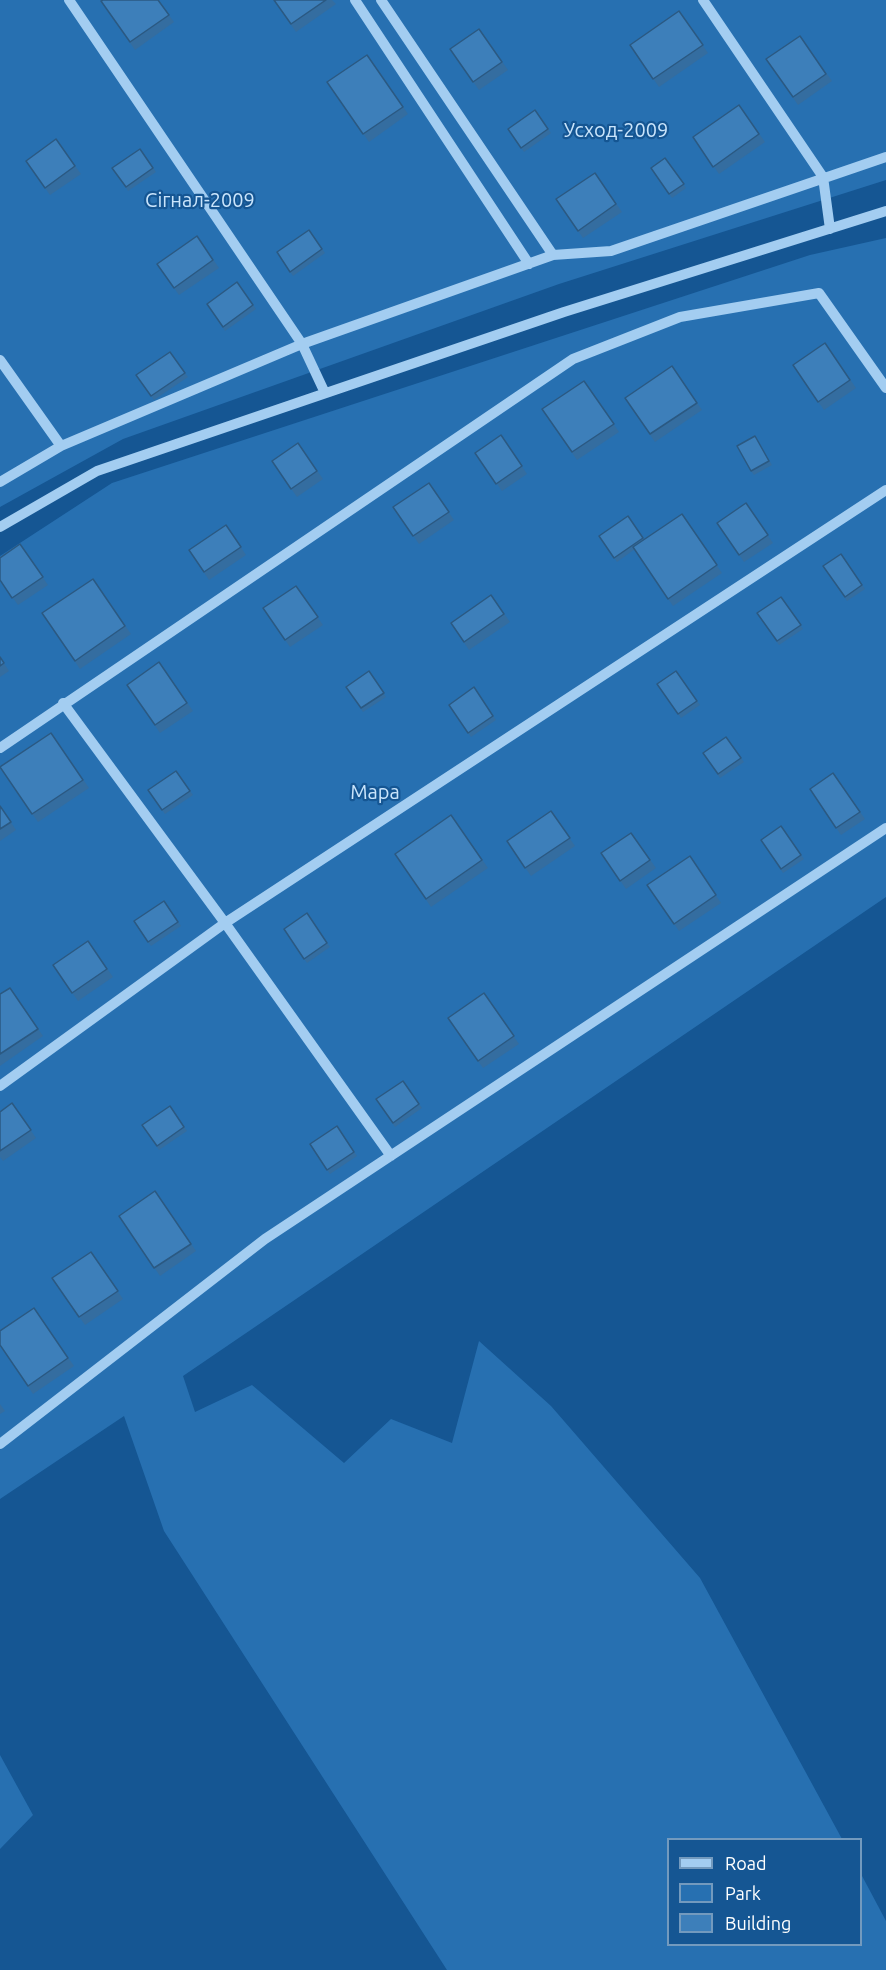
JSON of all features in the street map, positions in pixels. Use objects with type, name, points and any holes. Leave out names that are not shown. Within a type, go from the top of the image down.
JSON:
[{"type":"street","points":[[69,0],[302,344],[325,393]]},
{"type":"street","points":[[354,0],[530,264]]},
{"type":"street","points":[[381,0],[553,255]]},
{"type":"street","points":[[703,0],[823,177],[830,229]]},
{"type":"street","points":[[0,482],[61,446],[302,344],[553,255],[611,251],[886,157]]},
{"type":"street","points":[[0,526],[97,471],[564,312],[886,211]]},
{"type":"street","points":[[0,748],[573,358],[680,317],[819,293],[886,388]]},
{"type":"street","points":[[0,360],[61,446]]},
{"type":"street","points":[[0,1086],[225,923],[886,490]]},
{"type":"street","points":[[63,703],[225,923],[391,1155]]},
{"type":"street","points":[[0,1444],[265,1239],[886,828]]},
{"type":"green space","name":"Сігнал-2009","points":[[0,0],[886,0],[886,180],[559,284],[123,439],[0,507]]},
{"type":"green space","name":"Мара","points":[[886,238],[886,897],[183,1376],[195,1412],[252,1385],[344,1463],[391,1419],[452,1443],[479,1341],[551,1406],[700,1578],[841,1838],[667,1838],[667,1946],[862,1946],[862,1876],[886,1921],[886,1970],[447,1970],[164,1531],[124,1416],[0,1499],[0,556],[112,483],[810,255]]},
{"type":"green space","points":[[0,1755],[33,1815],[0,1849]]},
{"type":"building","points":[[158,0],[169,15],[130,42],[101,1]]},
{"type":"building","points":[[274,0],[326,0],[291,24]]},
{"type":"building","points":[[679,11],[703,45],[653,79],[630,45]]},
{"type":"building","points":[[479,29],[502,62],[473,82],[450,49]]},
{"type":"building","points":[[800,36],[826,74],[793,97],[766,59]]},
{"type":"building","points":[[367,55],[403,107],[363,134],[327,82]]},
{"type":"building","points":[[739,105],[759,134],[713,167],[693,137]]},
{"type":"building","points":[[535,110],[548,129],[521,148],[508,129]]},
{"type":"building","points":[[56,139],[75,166],[45,188],[26,161]]},
{"type":"building","points":[[140,149],[153,168],[126,187],[112,168]]},
{"type":"building","points":[[665,158],[684,184],[669,194],[651,168]]},
{"type":"building","points":[[595,173],[616,204],[578,231],[556,199]]},
{"type":"building","points":[[309,230],[322,249],[290,272],[277,252]]},
{"type":"building","points":[[197,236],[213,260],[174,288],[157,264]]},
{"type":"building","points":[[237,282],[253,305],[223,327],[207,304]]},
{"type":"building","points":[[825,343],[850,380],[818,402],[793,365]]},
{"type":"building","points":[[170,352],[185,373],[151,396],[136,375]]},
{"type":"building","points":[[672,366],[697,403],[650,434],[625,398]]},
{"type":"building","points":[[584,381],[614,424],[572,452],[542,409]]},
{"type":"building","points":[[501,435],[522,466],[496,484],[475,453]]},
{"type":"building","points":[[755,436],[769,461],[751,471],[737,446]]},
{"type":"building","points":[[298,443],[317,471],[291,489],[272,461]]},
{"type":"building","points":[[429,483],[449,512],[413,536],[393,507]]},
{"type":"building","points":[[746,503],[768,535],[739,555],[717,523]]},
{"type":"building","points":[[682,514],[717,565],[668,599],[633,547]]},
{"type":"building","points":[[628,516],[643,538],[614,558],[599,536]]},
{"type":"building","points":[[226,525],[241,547],[204,572],[189,550]]},
{"type":"building","points":[[20,544],[43,577],[12,598],[0,580],[0,558]]},
{"type":"building","points":[[841,554],[862,585],[845,597],[823,566]]},
{"type":"building","points":[[93,579],[125,626],[75,661],[42,613]]},
{"type":"building","points":[[296,586],[318,617],[285,640],[263,608]]},
{"type":"building","points":[[491,595],[504,614],[464,642],[451,623]]},
{"type":"building","points":[[781,597],[801,625],[777,641],[757,613]]},
{"type":"building","points":[[159,662],[187,703],[155,725],[127,685]]},
{"type":"building","points":[[369,671],[384,693],[361,708],[346,687]]},
{"type":"building","points":[[676,671],[697,701],[678,714],[657,684]]},
{"type":"building","points":[[474,687],[493,716],[468,733],[449,705]]},
{"type":"building","points":[[51,733],[83,780],[32,814],[0,767]]},
{"type":"building","points":[[726,737],[741,758],[718,774],[703,753]]},
{"type":"building","points":[[176,771],[190,791],[162,810],[148,790]]},
{"type":"building","points":[[833,773],[860,812],[836,828],[810,789]]},
{"type":"building","points":[[0,806],[11,822],[0,829]]},
{"type":"building","points":[[551,811],[570,838],[525,868],[507,841]]},
{"type":"building","points":[[451,815],[482,860],[426,899],[395,854]]},
{"type":"building","points":[[781,826],[801,855],[781,869],[761,840]]},
{"type":"building","points":[[631,833],[650,860],[620,881],[601,853]]},
{"type":"building","points":[[690,856],[716,895],[674,924],[647,885]]},
{"type":"building","points":[[164,901],[178,922],[148,942],[134,921]]},
{"type":"building","points":[[307,913],[327,943],[304,959],[284,929]]},
{"type":"building","points":[[88,941],[107,969],[72,993],[53,965]]},
{"type":"building","points":[[10,988],[38,1029],[0,1054],[0,994]]},
{"type":"building","points":[[484,993],[514,1036],[478,1061],[448,1018]]},
{"type":"building","points":[[403,1081],[419,1104],[393,1123],[376,1099]]},
{"type":"building","points":[[12,1103],[31,1130],[0,1151],[0,1112]]},
{"type":"building","points":[[170,1106],[184,1127],[157,1146],[142,1125]]},
{"type":"building","points":[[337,1126],[354,1152],[327,1170],[310,1144]]},
{"type":"building","points":[[155,1191],[191,1244],[154,1268],[119,1216]]},
{"type":"building","points":[[91,1252],[118,1291],[79,1317],[52,1278]]},
{"type":"building","points":[[34,1308],[68,1358],[28,1386],[0,1345],[0,1331]]},
{"type":"park label","name":"Усход-2009","points":[[616,130]]}]
